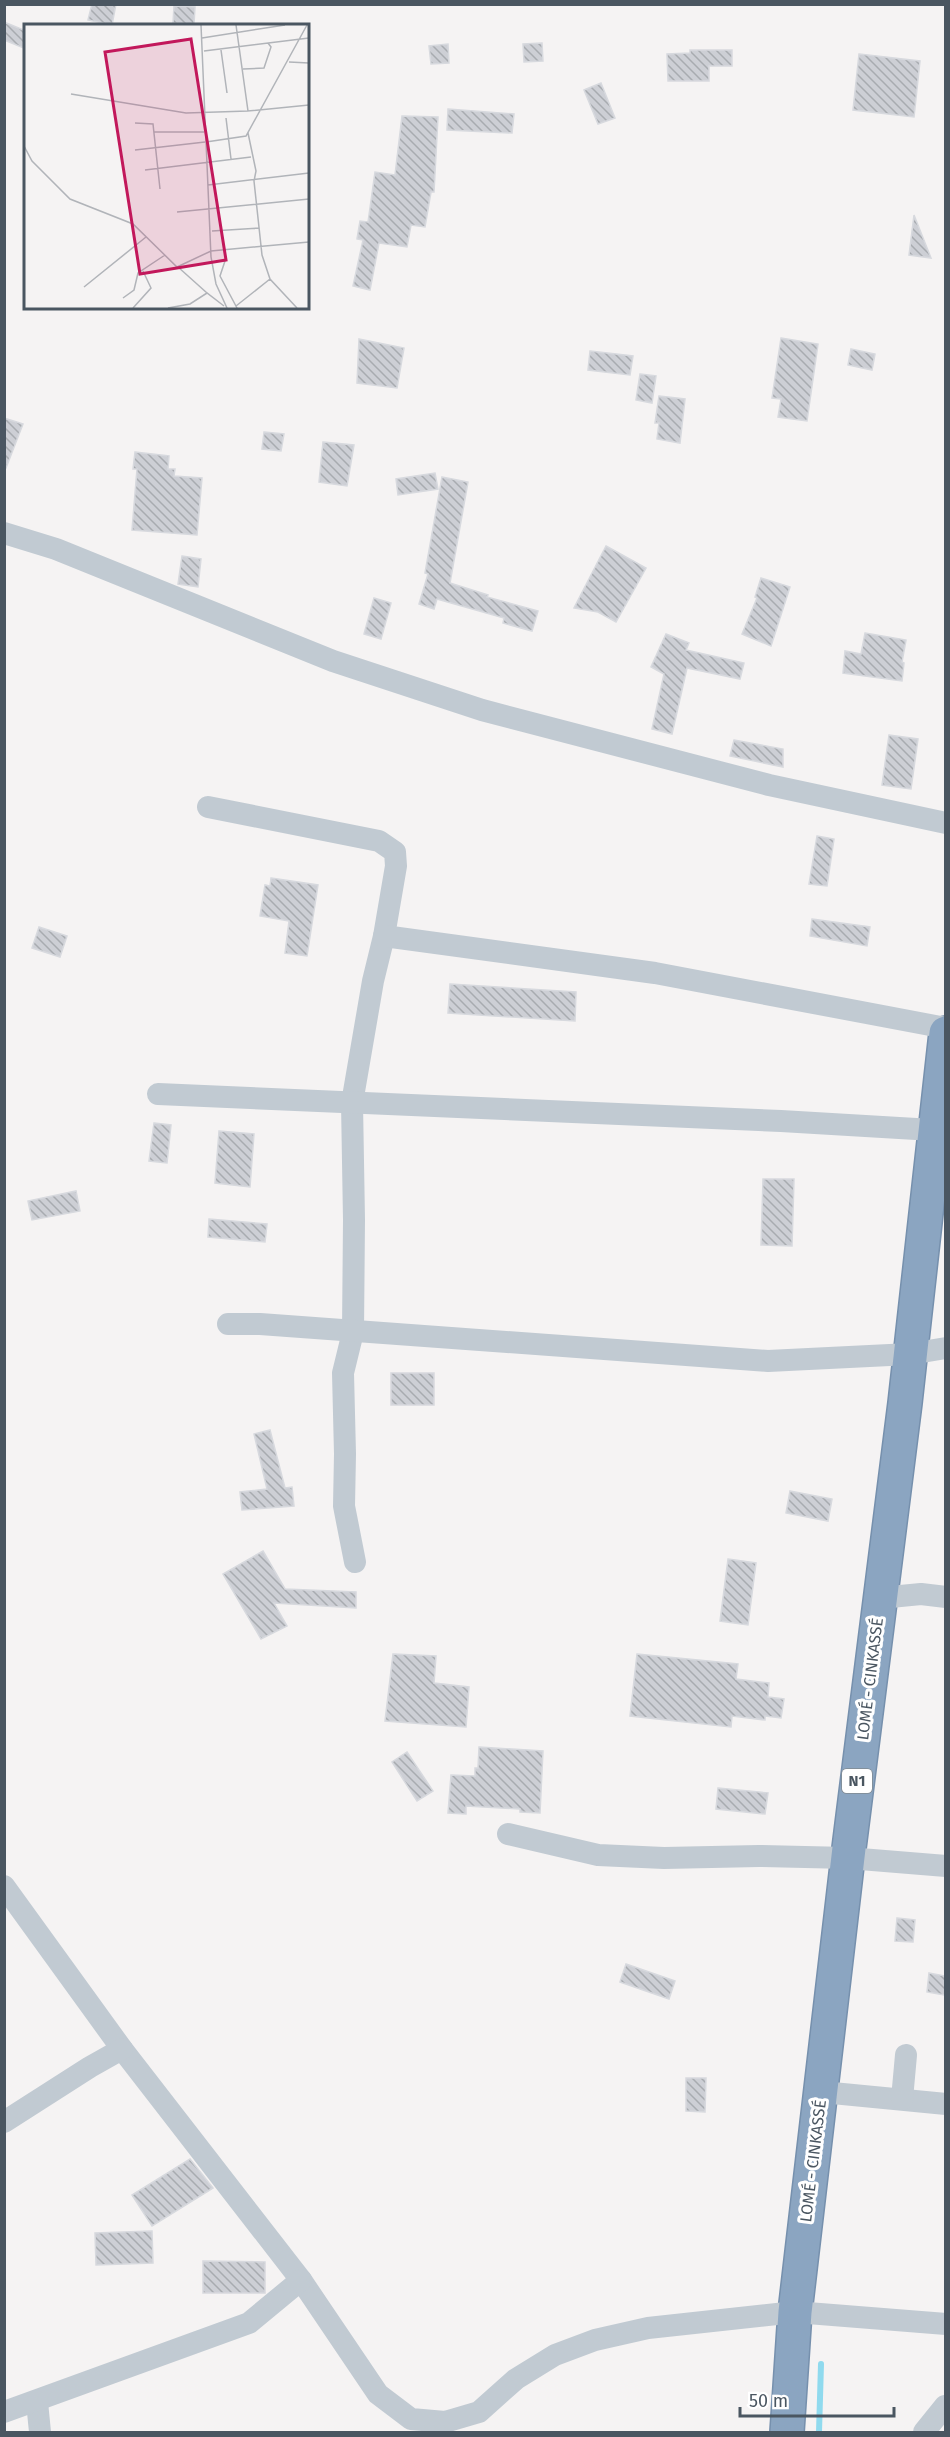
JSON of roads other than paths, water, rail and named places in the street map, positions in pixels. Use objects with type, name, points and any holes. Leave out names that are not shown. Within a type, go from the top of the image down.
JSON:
[{"type":"highway","name":"LOMÉ - CINKASSÉ","points":[[787,2433],[795,2312],[910,1354],[945,1030]]},
{"type":"street","points":[[4,533],[56,549],[333,661],[482,710],[770,785],[945,823]]},
{"type":"street","points":[[208,807],[379,842],[394,852],[396,866],[352,1103],[353,1332],[343,1373],[344,1506],[355,1562]]},
{"type":"street","points":[[384,936],[655,973],[945,1030]]},
{"type":"street","points":[[158,1094],[781,1121],[933,1130]]},
{"type":"street","points":[[228,1324],[260,1324],[768,1361],[910,1354],[945,1348]]},
{"type":"street","points":[[880,1598],[921,1594],[945,1597]]},
{"type":"street","points":[[508,1834],[598,1855],[664,1858],[759,1856],[848,1858],[945,1866]]},
{"type":"street","points":[[4,1886],[122,2049],[301,2280],[378,2394],[416,2426],[445,2422],[479,2412],[516,2379],[555,2355],[595,2340],[648,2328],[795,2312],[945,2324]]},
{"type":"street","points":[[4,2121],[122,2049]]},
{"type":"street","points":[[902,2099],[906,2055]]},
{"type":"street","points":[[822,2091],[945,2104]]},
{"type":"street","points":[[4,2412],[37,2402],[249,2323],[301,2280]]},
{"type":"street","points":[[37,2402],[40,2433]]},
{"type":"street","points":[[924,2433],[945,2406]]},
{"type":"waterway","points":[[819,2432],[821,2364]]}]
